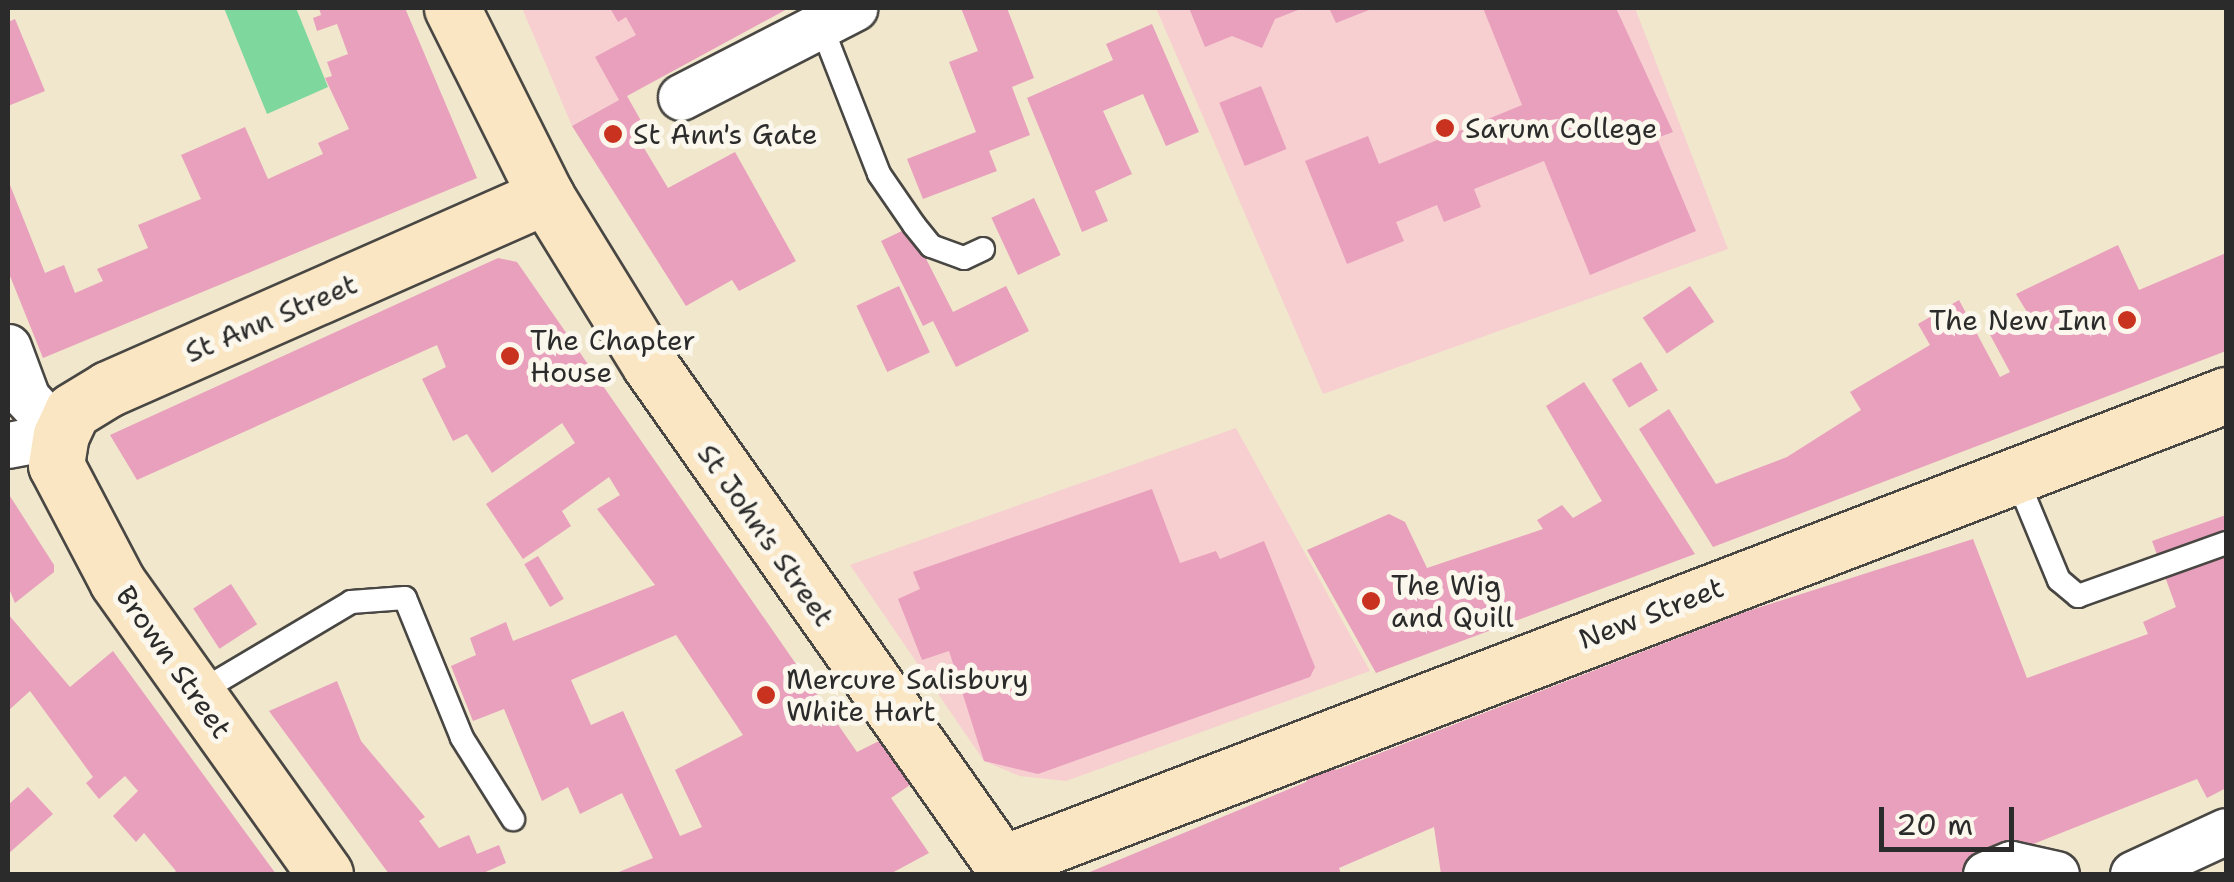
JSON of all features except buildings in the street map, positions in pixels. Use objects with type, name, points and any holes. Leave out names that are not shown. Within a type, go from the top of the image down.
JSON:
[{"type":"street","name":"St John's Street","points":[[452,8],[546,196],[692,427],[959,804],[996,871]]},
{"type":"street","points":[[681,96],[838,16]]},
{"type":"street","name":"St Ann Street","points":[[61,435],[72,411],[108,389],[546,196]]},
{"type":"street","points":[[8,347],[26,398],[61,435]]},
{"type":"street","name":"New Street","points":[[996,871],[1076,832],[1419,719],[1606,647],[2015,474],[2226,395]]},
{"type":"street","points":[[8,445],[61,435]]},
{"type":"street","name":"Brown Street","points":[[61,435],[56,465],[88,533],[195,695],[325,874]]},
{"type":"street","points":[[959,804],[1076,832]]},
{"type":"street","points":[[2133,874],[2226,831]]},
{"type":"street","points":[[1986,874],[2011,864],[2056,874]]},
{"type":"lane","points":[[838,16],[880,174],[931,246],[964,258],[983,248]]},
{"type":"lane","points":[[2015,474],[2059,580],[2078,596],[2226,543]]},
{"type":"lane","points":[[195,695],[351,602],[406,598],[462,738],[513,819]]},
{"type":"shaded area","points":[[522,8],[699,8],[718,45],[572,126]]},
{"type":"shaded area","name":"Sarum College","points":[[1156,8],[1635,8],[1728,249],[1323,394]]},
{"type":"shaded area","points":[[1236,428],[1370,671],[1066,781],[1020,776],[984,761],[850,565]]},
{"type":"green space","points":[[224,8],[296,8],[328,87],[267,114]]},
{"type":"place","name":"Sarum College","points":[[1445,128]]},
{"type":"place","name":"St Ann's Gate","points":[[613,134]]},
{"type":"place","name":"The New Inn","points":[[2127,320]]},
{"type":"place","name":"The Chapter House","points":[[510,356]]},
{"type":"place","name":"The Wig and Quill","points":[[1371,601]]},
{"type":"place","name":"Mercure Salisbury White Hart","points":[[766,695]]}]
